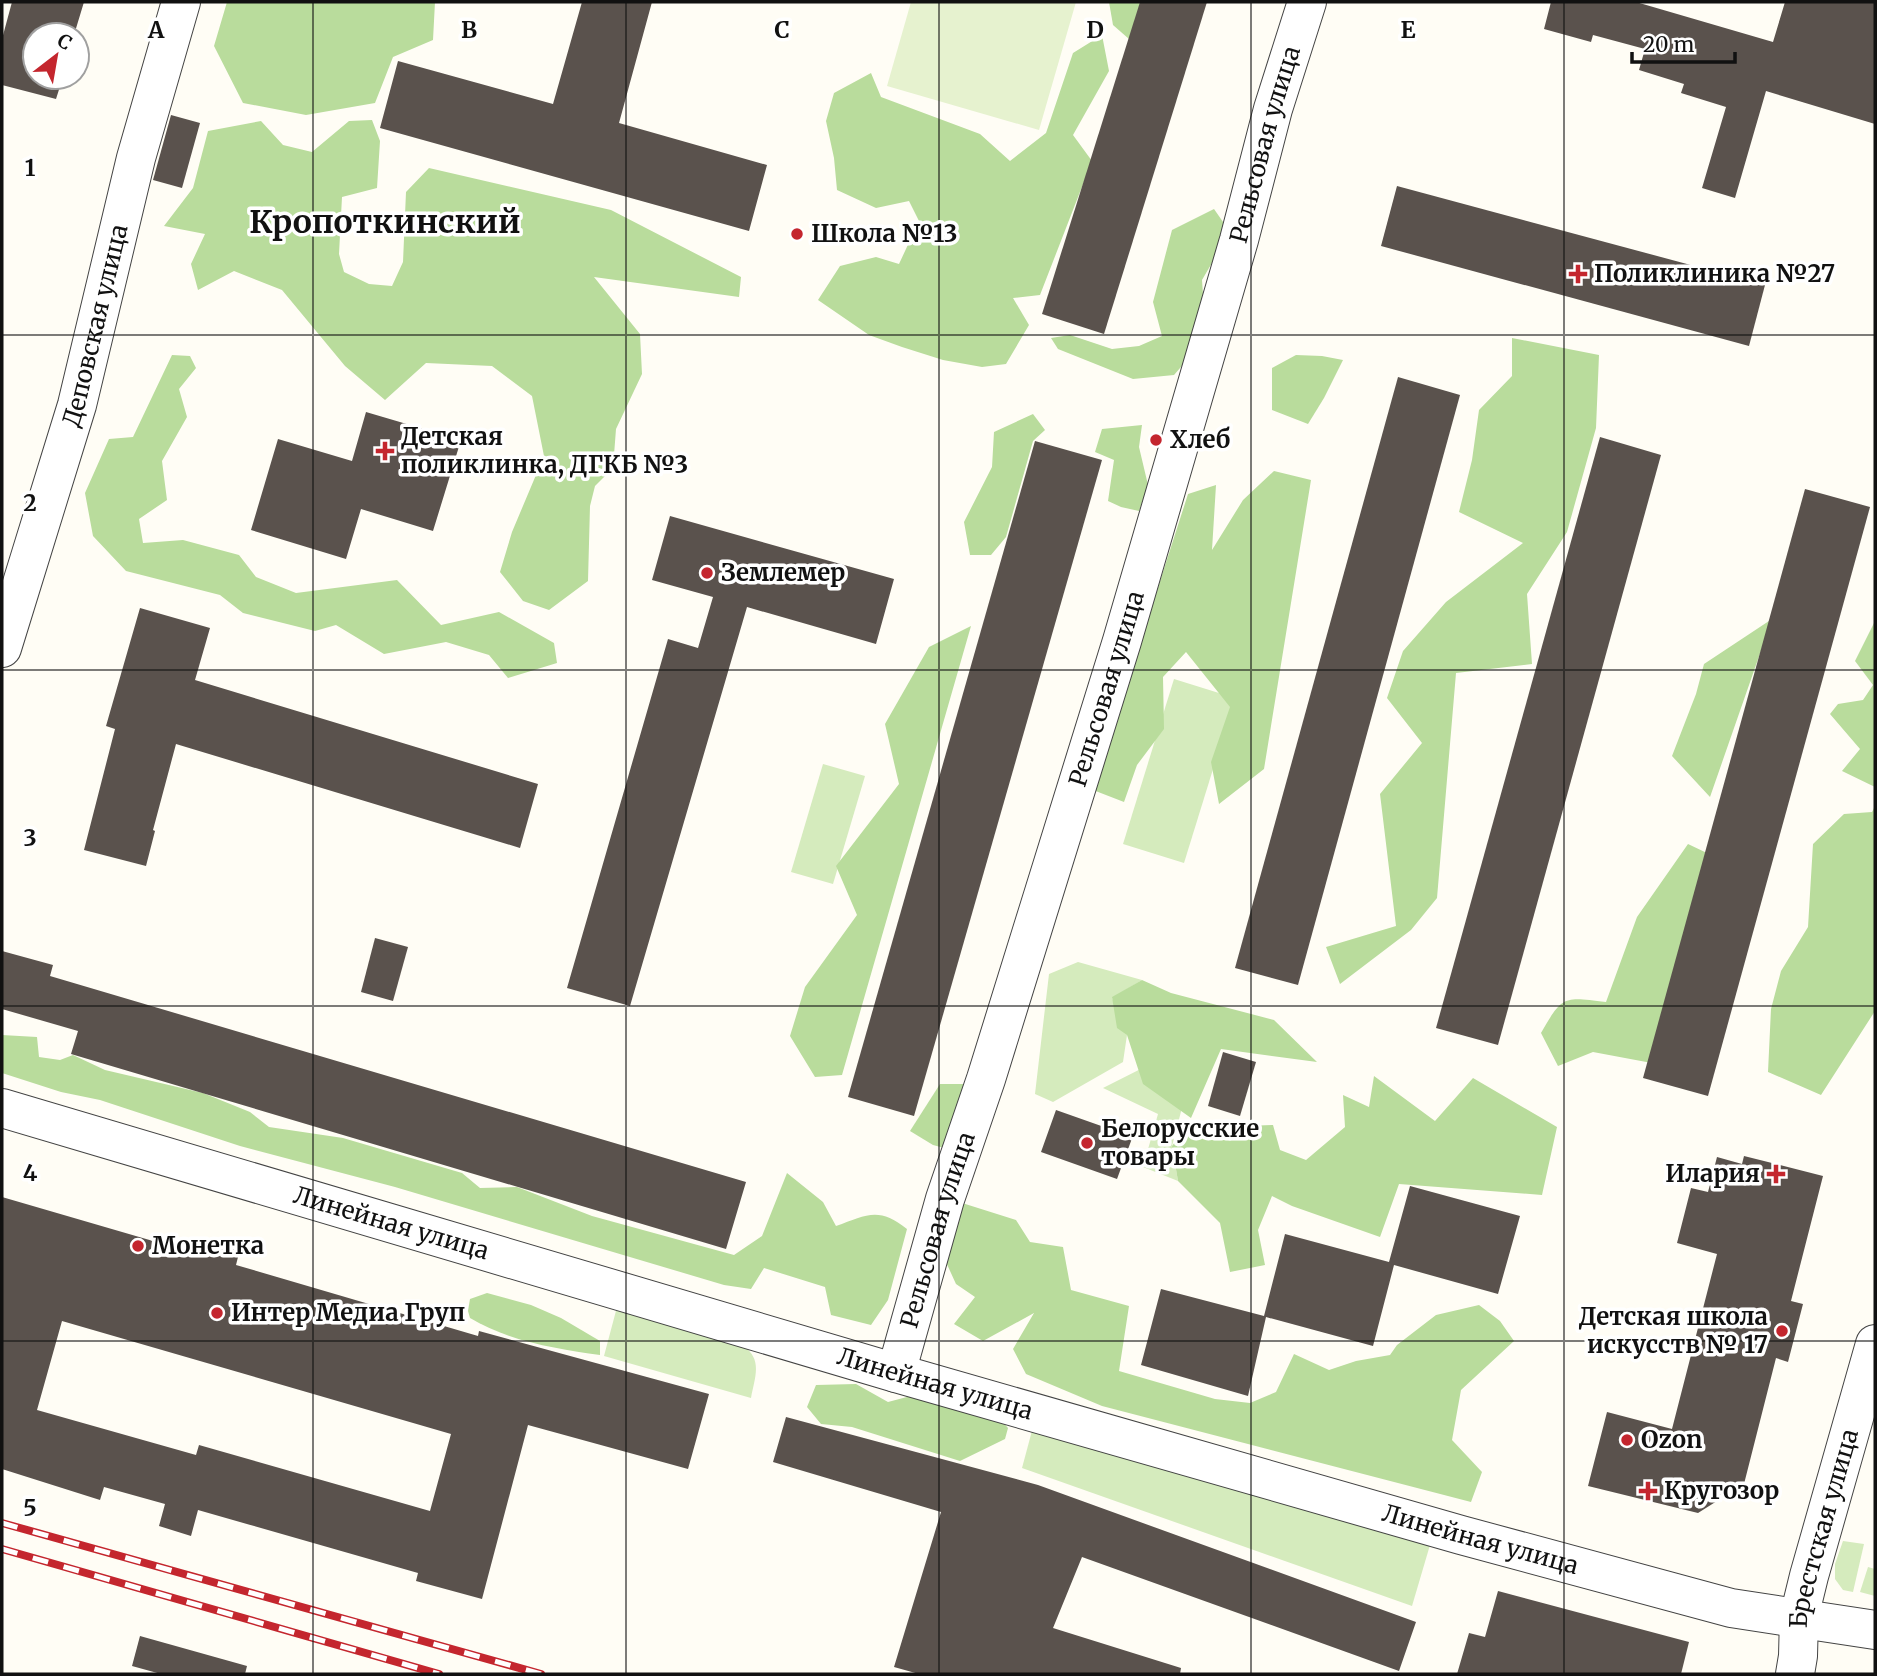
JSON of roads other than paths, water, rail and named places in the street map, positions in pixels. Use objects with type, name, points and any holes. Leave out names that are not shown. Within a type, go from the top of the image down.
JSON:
[{"type":"street","name":"Деповская улица","points":[[2,648],[77,405],[136,158],[181,2]]},
{"type":"street","name":"Рельсовая улица","points":[[896,1373],[945,1199],[986,1079],[1122,641],[1239,240],[1273,108],[1307,2]]},
{"type":"street","name":"Линейная улица","points":[[2,1108],[896,1373],[1528,1554],[1731,1608],[1875,1630]]},
{"type":"street","name":"Брестская улица","points":[[1796,1674],[1799,1617],[1875,1344]]},
{"type":"railway","points":[[2,1523],[541,1674]]},
{"type":"railway","points":[[2,1549],[439,1674]]},
{"type":"place","name":"Школа №13","points":[[797,234]]},
{"type":"place","name":"Поликлиника №27","points":[[1578,274]]},
{"type":"place","name":"Хлеб","points":[[1156,440]]},
{"type":"place","name":"Детская поликлинка, ДГКБ №3","points":[[385,451]]},
{"type":"place","name":"Землемер","points":[[707,573]]},
{"type":"place","name":"Белорусские товары","points":[[1087,1143]]},
{"type":"place","name":"Илария","points":[[1776,1174]]},
{"type":"place","name":"Монетка","points":[[138,1246]]},
{"type":"place","name":"Интер Медиа Груп","points":[[217,1313]]},
{"type":"place","name":"Детская школа искусств № 17","points":[[1782,1331]]},
{"type":"place","name":"Ozon","points":[[1627,1440]]},
{"type":"place","name":"Кругозор","points":[[1648,1491]]},
{"type":"district","name":"Кропоткинский","points":[[385,222]]}]
